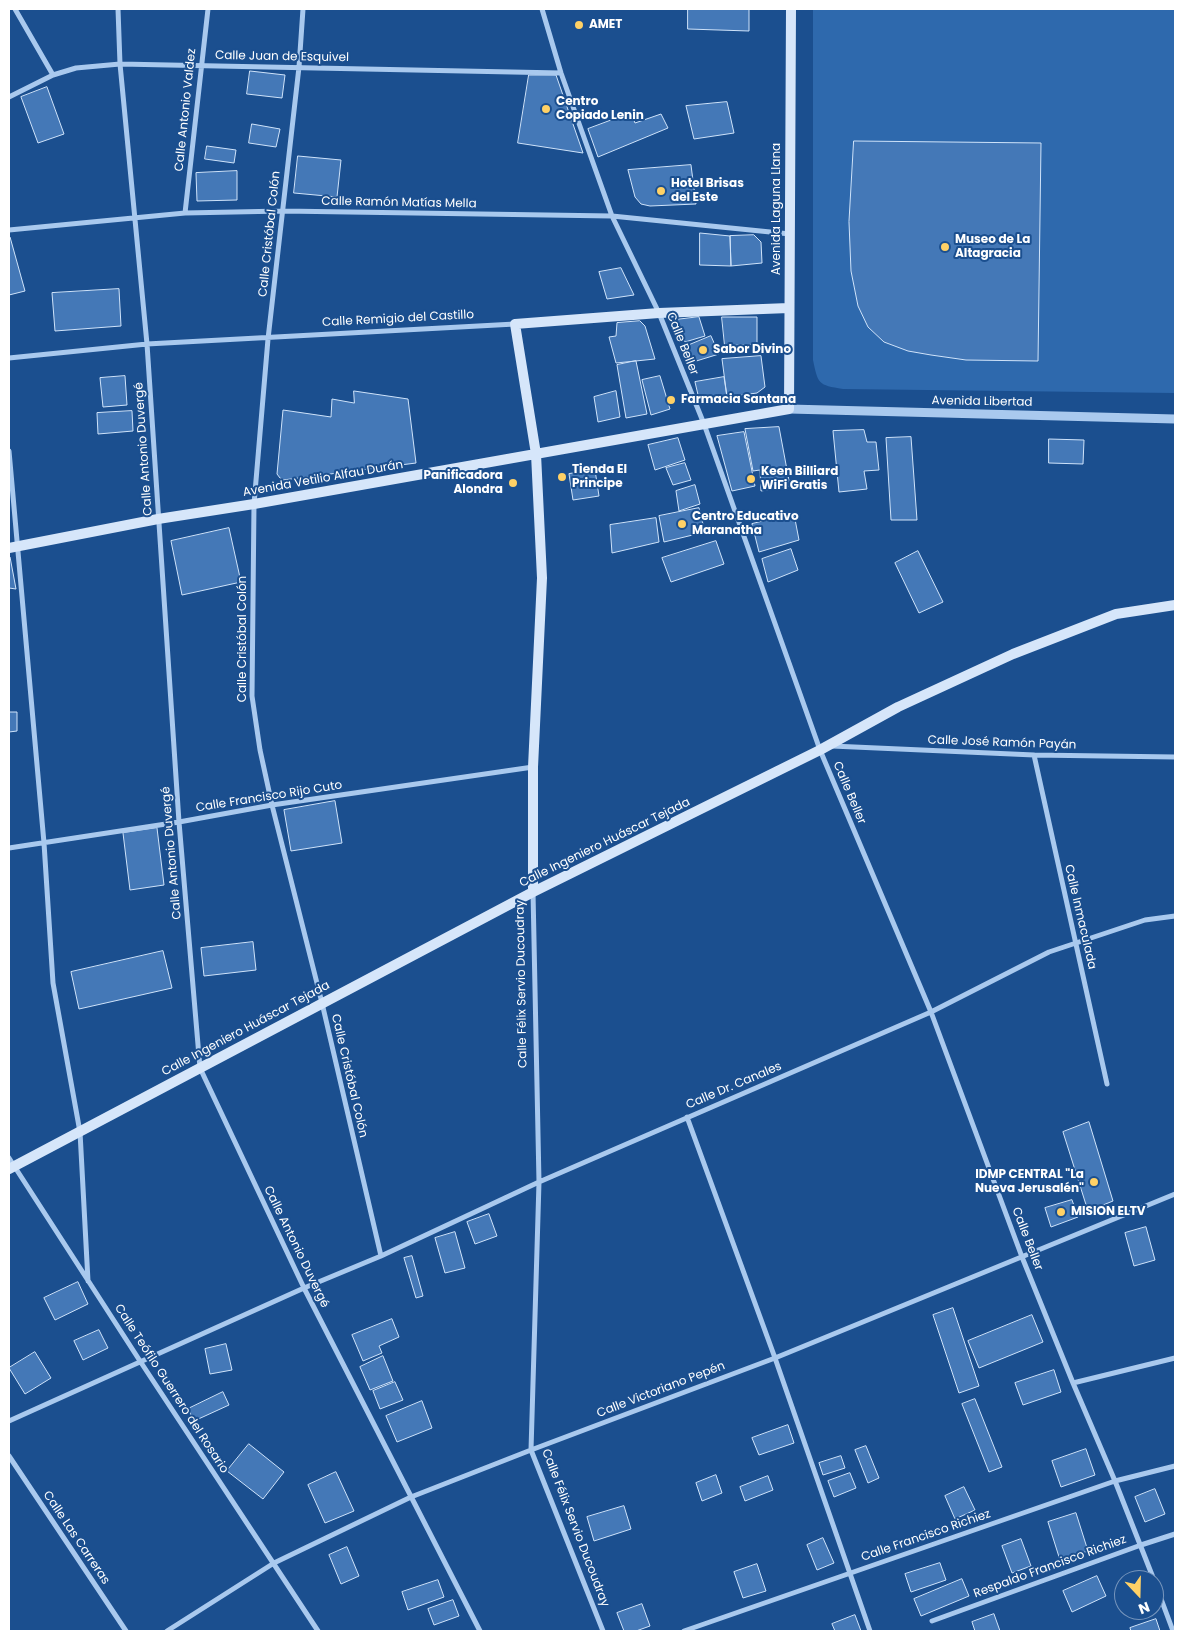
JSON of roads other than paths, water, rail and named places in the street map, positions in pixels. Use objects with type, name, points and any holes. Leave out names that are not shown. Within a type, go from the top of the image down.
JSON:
[{"type":"main road","name":"Avenida Laguna Llana","points":[[788,409],[791,9]]},
{"type":"main road","name":"Calle Remigio del Castillo","points":[[515,324],[659,313],[789,308]]},
{"type":"main road","name":"Calle Félix Servio Ducoudray","points":[[515,324],[536,454],[542,578],[533,767],[533,892]]},
{"type":"main road","name":"Avenida Vetilio Alfau Durán","points":[[13,547],[158,519],[254,504],[788,409]]},
{"type":"main road","name":"Calle Ingeniero Huáscar Tejada","points":[[11,1164],[80,1132],[533,892],[824,748],[898,707],[1013,654],[1116,614],[1175,605]]},
{"type":"street","points":[[15,9],[53,75]]},
{"type":"street","name":"Calle Antonio Duvergé","points":[[118,9],[120,64],[147,344],[179,822],[200,1068],[304,1288],[480,1631]]},
{"type":"street","name":"Calle Antonio Valdez","points":[[185,213],[208,9]]},
{"type":"street","name":"Calle Cristóbal Colón","points":[[303,9],[299,67],[268,338],[254,504],[252,696],[260,750],[272,805],[322,1003],[381,1256]]},
{"type":"street","name":"Calle Beller","points":[[542,9],[561,73],[612,216],[659,313],[704,424],[824,748],[931,1012],[1022,1257],[1073,1383],[1116,1481],[1150,1570]]},
{"type":"street","name":"Calle Juan de Esquivel","points":[[9,97],[53,75],[76,68],[120,64],[561,73]]},
{"type":"street","name":"Calle Ramón Matías Mella","points":[[9,230],[185,213],[283,211],[612,216],[790,234]]},
{"type":"street","name":"Calle Remigio del Castillo","points":[[9,358],[147,344],[515,324]]},
{"type":"street","name":"Avenida Libertad","points":[[788,409],[1175,419]]},
{"type":"street","points":[[9,451],[13,547],[44,843],[53,983],[80,1132],[88,1281]]},
{"type":"street","name":"Calle José Ramón Payán","points":[[824,748],[1034,755],[1175,757]]},
{"type":"street","name":"Calle Inmaculada","points":[[1034,755],[1107,1084]]},
{"type":"street","name":"Calle Francisco Rijo Cuto","points":[[9,848],[179,822],[272,805],[533,767]]},
{"type":"street","name":"Calle Félix Servio Ducoudray","points":[[533,892],[538,1182],[531,1450],[603,1631]]},
{"type":"street","name":"Calle Dr. Canales","points":[[9,1421],[304,1288],[381,1256],[538,1182],[931,1012],[1049,952],[1145,920],[1175,916]]},
{"type":"street","points":[[687,1117],[775,1358],[870,1631]]},
{"type":"street","name":"Calle Teófilo Guerrero del Rosario","points":[[11,1164],[318,1631]]},
{"type":"street","name":"Calle Victoriano Pepén","points":[[167,1631],[274,1563],[411,1497],[775,1358],[1175,1194]]},
{"type":"street","points":[[1073,1383],[1175,1358]]},
{"type":"street","name":"Calle Las Carreras","points":[[9,1456],[126,1631]]},
{"type":"street","name":"Calle Francisco Richiez","points":[[684,1631],[1116,1481],[1175,1466]]},
{"type":"street","name":"Respaldo Francisco Richiez","points":[[932,1621],[1140,1544],[1175,1534]]},
{"type":"street","name":"Calle Beller","points":[[1164,1607],[1173,1631]]},
{"type":"place","name":"AMET","points":[[579,25]]},
{"type":"place","name":"Centro Copiado Lenin","points":[[546,109]]},
{"type":"place","name":"Hotel Brisas del Este","points":[[661,191]]},
{"type":"place","name":"Museo de La Altagracia","points":[[945,247]]},
{"type":"place","name":"Sabor Divino","points":[[703,350]]},
{"type":"place","name":"Farmacia Santana","points":[[671,400]]},
{"type":"place","name":"Tienda El Principe","points":[[562,477]]},
{"type":"place","name":"Keen Billiard WiFi Gratis","points":[[751,479]]},
{"type":"place","name":"Panificadora Alondra","points":[[513,483]]},
{"type":"place","name":"Centro Educativo Maranatha","points":[[682,524]]},
{"type":"place","name":"IDMP CENTRAL \"La Nueva Jerusalén\"","points":[[1094,1182]]},
{"type":"place","name":"MISION ELTV","points":[[1061,1212]]}]
